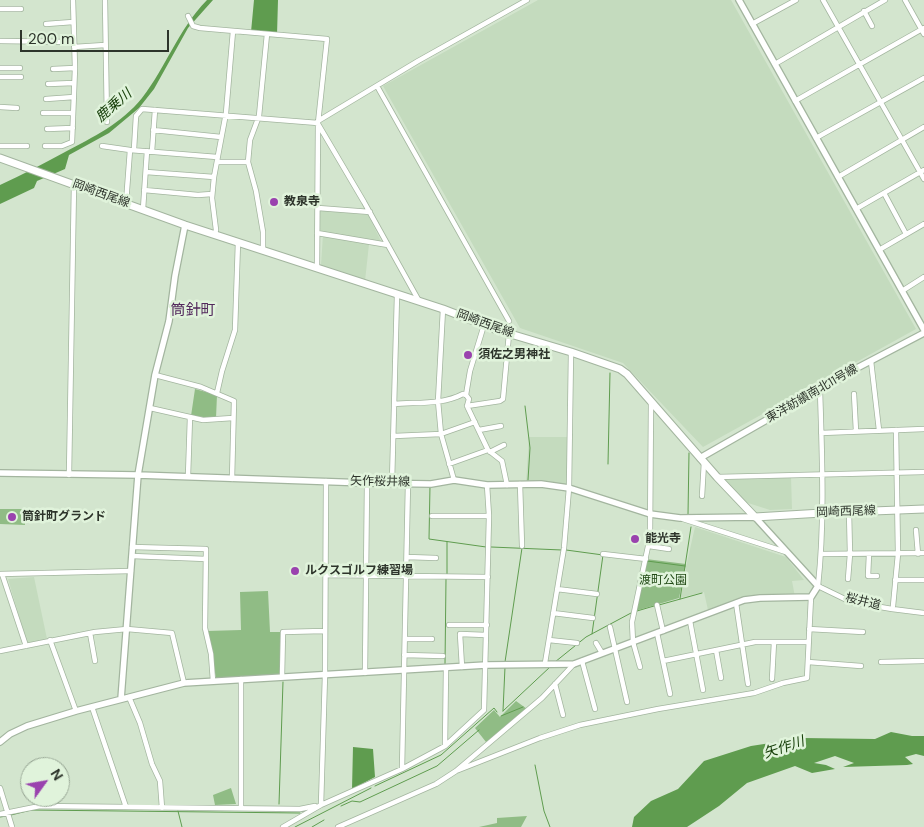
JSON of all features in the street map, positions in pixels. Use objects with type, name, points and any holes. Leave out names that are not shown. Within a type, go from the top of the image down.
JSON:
[{"type":"main road","name":"岡崎西尾線","points":[[0,158],[74,183],[185,225],[263,249],[443,309],[509,334],[571,352],[620,370],[627,374],[754,517],[924,509]]},
{"type":"street","points":[[45,146],[62,146],[72,142],[75,68],[73,0]]},
{"type":"street","points":[[105,0],[107,122]]},
{"type":"street","points":[[126,203],[137,115],[142,108],[318,123],[418,61],[526,0]]},
{"type":"street","points":[[739,0],[924,331]]},
{"type":"street","points":[[752,24],[796,0]]},
{"type":"street","points":[[823,0],[902,140],[922,171],[924,179]]},
{"type":"street","points":[[775,64],[885,0]]},
{"type":"street","points":[[795,101],[923,31],[905,0]]},
{"type":"street","points":[[0,9],[21,9]]},
{"type":"street","points":[[864,11],[872,26]]},
{"type":"street","points":[[188,16],[193,26],[327,39],[318,123],[317,268]]},
{"type":"street","points":[[46,24],[73,22]]},
{"type":"street","points":[[215,234],[212,194],[225,116],[233,31]]},
{"type":"street","points":[[263,249],[263,232],[256,191],[248,162],[250,140],[258,116],[267,34]]},
{"type":"street","points":[[0,42],[105,45]]},
{"type":"street","points":[[0,68],[20,68]]},
{"type":"street","points":[[53,69],[75,68]]},
{"type":"street","points":[[0,77],[20,77]]},
{"type":"street","points":[[816,138],[924,78]]},
{"type":"street","points":[[48,84],[74,83]]},
{"type":"street","points":[[377,86],[509,321]]},
{"type":"street","points":[[46,99],[74,97]]},
{"type":"street","points":[[0,107],[17,108]]},
{"type":"street","points":[[143,209],[155,110]]},
{"type":"street","points":[[43,113],[73,113]]},
{"type":"street","points":[[318,123],[370,212],[419,302]]},
{"type":"street","points":[[838,177],[924,127]]},
{"type":"street","points":[[47,129],[73,128]]},
{"type":"street","points":[[153,130],[221,137]]},
{"type":"street","points":[[0,146],[27,146]]},
{"type":"street","points":[[102,146],[248,162]]},
{"type":"street","points":[[856,209],[922,171]]},
{"type":"street","points":[[146,172],[214,178]]},
{"type":"street","points":[[69,475],[74,183]]},
{"type":"street","points":[[144,190],[198,195],[212,194]]},
{"type":"street","points":[[884,193],[906,234]]},
{"type":"street","points":[[318,208],[370,212]]},
{"type":"street","points":[[879,250],[924,224]]},
{"type":"street","points":[[121,699],[138,475],[155,375],[169,321],[185,225]]},
{"type":"street","points":[[317,233],[388,245]]},
{"type":"street","points":[[217,393],[222,370],[235,330],[238,242]]},
{"type":"street","points":[[902,291],[924,277]]},
{"type":"street","points":[[392,482],[397,295]]},
{"type":"street","points":[[443,309],[438,401],[441,434],[454,480]]},
{"type":"street","points":[[484,325],[470,371],[466,395],[468,406],[489,451],[502,461],[507,485]]},
{"type":"street","name":"東洋紡績南北11号線","points":[[702,460],[924,331]]},
{"type":"street","points":[[468,406],[503,399],[509,334]]},
{"type":"street","points":[[545,663],[564,548],[569,488],[571,352]]},
{"type":"street","points":[[871,361],[879,430]]},
{"type":"street","points":[[155,375],[217,393],[234,401],[232,479]]},
{"type":"street","points":[[456,771],[580,725],[658,709],[754,693],[783,683],[807,678],[811,597],[818,586],[822,554],[820,390]]},
{"type":"street","points":[[394,404],[438,401],[453,399],[463,394],[466,395]]},
{"type":"street","points":[[854,394],[856,431]]},
{"type":"street","points":[[640,667],[633,642],[632,622],[649,546],[651,401]]},
{"type":"street","points":[[150,408],[203,420],[233,418]]},
{"type":"street","points":[[188,476],[190,417]]},
{"type":"street","points":[[394,436],[441,434],[475,422]]},
{"type":"street","points":[[479,430],[501,426]]},
{"type":"street","points":[[821,432],[924,429]]},
{"type":"street","points":[[893,606],[898,554],[896,430]]},
{"type":"street","points":[[449,464],[504,445]]},
{"type":"street","points":[[702,460],[702,496]]},
{"type":"street","points":[[717,477],[924,472]]},
{"type":"street","name":"矢作桜井線","points":[[0,473],[188,476],[367,483],[431,484],[454,480],[487,485],[526,483],[569,488],[650,514],[680,518],[754,517]]},
{"type":"street","points":[[321,805],[325,675],[326,481]]},
{"type":"street","points":[[365,673],[367,483]]},
{"type":"street","points":[[402,768],[408,483]]},
{"type":"street","points":[[520,484],[522,546]]},
{"type":"street","points":[[283,827],[321,805],[445,746],[484,710],[489,516],[487,485]]},
{"type":"street","points":[[848,579],[850,554],[849,512]]},
{"type":"street","points":[[432,516],[489,516]]},
{"type":"street","name":"桜井道","points":[[754,517],[818,586],[852,602],[924,613]]},
{"type":"street","points":[[680,518],[789,553]]},
{"type":"street","points":[[916,530],[918,554]]},
{"type":"street","points":[[649,546],[668,548]]},
{"type":"street","points":[[132,547],[206,549],[205,628],[211,654],[213,681]]},
{"type":"street","points":[[603,554],[646,559]]},
{"type":"street","points":[[822,554],[924,554]]},
{"type":"street","points":[[869,554],[868,576],[877,576]]},
{"type":"street","points":[[132,556],[206,559]]},
{"type":"street","points":[[407,557],[436,558]]},
{"type":"street","points":[[26,646],[1,574],[131,570]]},
{"type":"street","points":[[326,575],[488,577]]},
{"type":"street","points":[[895,580],[924,580]]},
{"type":"street","points":[[557,590],[597,594]]},
{"type":"street","points":[[0,742],[10,734],[27,726],[76,711],[184,683],[486,665],[574,664],[736,603],[760,598],[811,597]]},
{"type":"street","points":[[736,603],[748,684]]},
{"type":"street","points":[[657,605],[664,630]]},
{"type":"street","points":[[553,613],[593,618]]},
{"type":"street","points":[[690,621],[703,690]]},
{"type":"street","points":[[449,625],[487,626]]},
{"type":"street","points":[[610,627],[627,702]]},
{"type":"street","points":[[0,651],[90,633],[127,629],[172,633],[184,683]]},
{"type":"street","points":[[809,629],[864,632]]},
{"type":"street","points":[[282,677],[283,632],[324,632]]},
{"type":"street","points":[[90,633],[95,661]]},
{"type":"street","points":[[657,633],[670,694]]},
{"type":"street","points":[[462,667],[460,634],[486,635]]},
{"type":"street","points":[[405,639],[432,639]]},
{"type":"street","points":[[50,640],[76,711]]},
{"type":"street","points":[[549,640],[577,643]]},
{"type":"street","points":[[664,661],[755,642],[809,642]]},
{"type":"street","points":[[772,679],[774,642]]},
{"type":"street","points":[[596,644],[602,653]]},
{"type":"street","points":[[716,650],[721,678]]},
{"type":"street","points":[[404,656],[443,656]]},
{"type":"street","points":[[582,661],[595,709]]},
{"type":"street","points":[[880,662],[924,661]]},
{"type":"street","points":[[808,662],[861,666]]},
{"type":"street","points":[[338,827],[436,784],[456,771],[542,698],[574,664]]},
{"type":"street","points":[[445,746],[446,668]]},
{"type":"street","points":[[240,808],[241,679]]},
{"type":"street","points":[[554,684],[563,715]]},
{"type":"street","points":[[128,697],[140,723],[152,764],[160,781],[162,808]]},
{"type":"street","points":[[92,707],[126,807]]},
{"type":"street","points":[[0,788],[9,812],[12,827]]},
{"type":"street","points":[[0,814],[40,806],[300,809],[321,805]]},
{"type":"shaded area","points":[[538,0],[731,0],[916,329],[703,447],[623,363],[520,328],[383,86]]},
{"type":"shaded area","points":[[320,210],[368,215],[382,243],[320,231]]},
{"type":"shaded area","points":[[323,234],[369,244],[365,281],[321,265]]},
{"type":"shaded area","points":[[529,437],[570,437],[566,488],[526,483]]},
{"type":"shaded area","points":[[791,477],[792,509],[770,510],[745,502],[723,478]]},
{"type":"shaded area","points":[[695,527],[786,557],[804,580],[792,581],[795,597],[741,597],[708,610],[704,592],[679,598]]},
{"type":"shaded area","points":[[34,577],[47,639],[27,643],[8,579]]},
{"type":"green space","points":[[195,389],[217,395],[216,418],[191,416]]},
{"type":"green space","name":"筒針町グランド","points":[[0,509],[25,509],[25,525],[0,524]]},
{"type":"green space","name":"渡町公園","points":[[646,559],[686,564],[679,598],[635,611]]},
{"type":"green space","points":[[268,591],[270,632],[281,632],[280,675],[216,678],[207,631],[241,630],[240,592]]},
{"type":"green space","points":[[516,701],[527,709],[494,739],[486,742],[475,728],[494,710],[500,717]]},
{"type":"green space","points":[[231,788],[236,804],[215,805],[213,795]]},
{"type":"green space","points":[[527,816],[521,827],[479,827],[497,823],[497,818]]},
{"type":"water","points":[[207,0],[213,0],[188,28],[154,89],[139,108],[109,133],[69,155],[65,169],[37,181],[34,188],[0,204],[0,185],[96,135],[116,123],[134,107],[151,86],[180,36]]},
{"type":"water","points":[[254,0],[278,0],[277,35],[251,32]]},
{"type":"water","name":"矢作川","points":[[891,732],[924,736],[924,756],[916,754],[905,757],[913,764],[907,765],[843,767],[854,763],[835,756],[814,763],[835,769],[812,773],[795,766],[747,783],[719,806],[687,827],[632,827],[634,817],[651,801],[678,789],[704,761],[751,746],[803,738],[875,739]]},
{"type":"water","points":[[353,747],[373,749],[375,777],[352,789]]},
{"type":"waterway","points":[[608,464],[610,373]]},
{"type":"waterway","points":[[525,406],[530,448],[528,480]]},
{"type":"waterway","points":[[688,515],[689,453]]},
{"type":"waterway","points":[[430,486],[429,539],[486,547]]},
{"type":"waterway","points":[[680,599],[691,527]]},
{"type":"waterway","points":[[447,542],[447,575]]},
{"type":"waterway","points":[[491,547],[562,550]]},
{"type":"waterway","points":[[505,662],[522,548]]},
{"type":"waterway","points":[[566,550],[603,555],[592,634]]},
{"type":"waterway","points":[[647,561],[685,566]]},
{"type":"waterway","points":[[445,665],[446,579]]},
{"type":"waterway","points":[[659,605],[702,593]]},
{"type":"waterway","points":[[637,611],[654,606]]},
{"type":"waterway","points":[[555,662],[586,637],[631,613]]},
{"type":"waterway","points":[[503,711],[505,667]]},
{"type":"waterway","points":[[503,711],[550,667]]},
{"type":"waterway","points":[[279,804],[283,682]]},
{"type":"waterway","points":[[501,716],[523,707]]},
{"type":"waterway","points":[[375,786],[441,755],[494,708],[497,712]]},
{"type":"waterway","points":[[341,806],[352,801],[360,802],[437,766],[479,730]]},
{"type":"waterway","points":[[535,765],[544,811],[550,827]]},
{"type":"waterway","points":[[295,827],[371,788]]},
{"type":"waterway","points":[[11,815],[31,810],[300,813]]},
{"type":"waterway","points":[[178,811],[182,827]]},
{"type":"waterway","points":[[0,817],[7,816]]},
{"type":"waterway","points":[[312,827],[324,820]]},
{"type":"place","name":"教泉寺","points":[[274,202]]},
{"type":"place","name":"須佐之男神社","points":[[468,355]]},
{"type":"place","name":"筒針町グランド","points":[[12,517]]},
{"type":"place","name":"能光寺","points":[[635,539]]},
{"type":"place","name":"ルクスゴルフ練習場","points":[[295,571]]},
{"type":"district","name":"筒針町","points":[[193,311]]},
{"type":"water label","name":"鹿乗川","points":[[114,106]]}]
